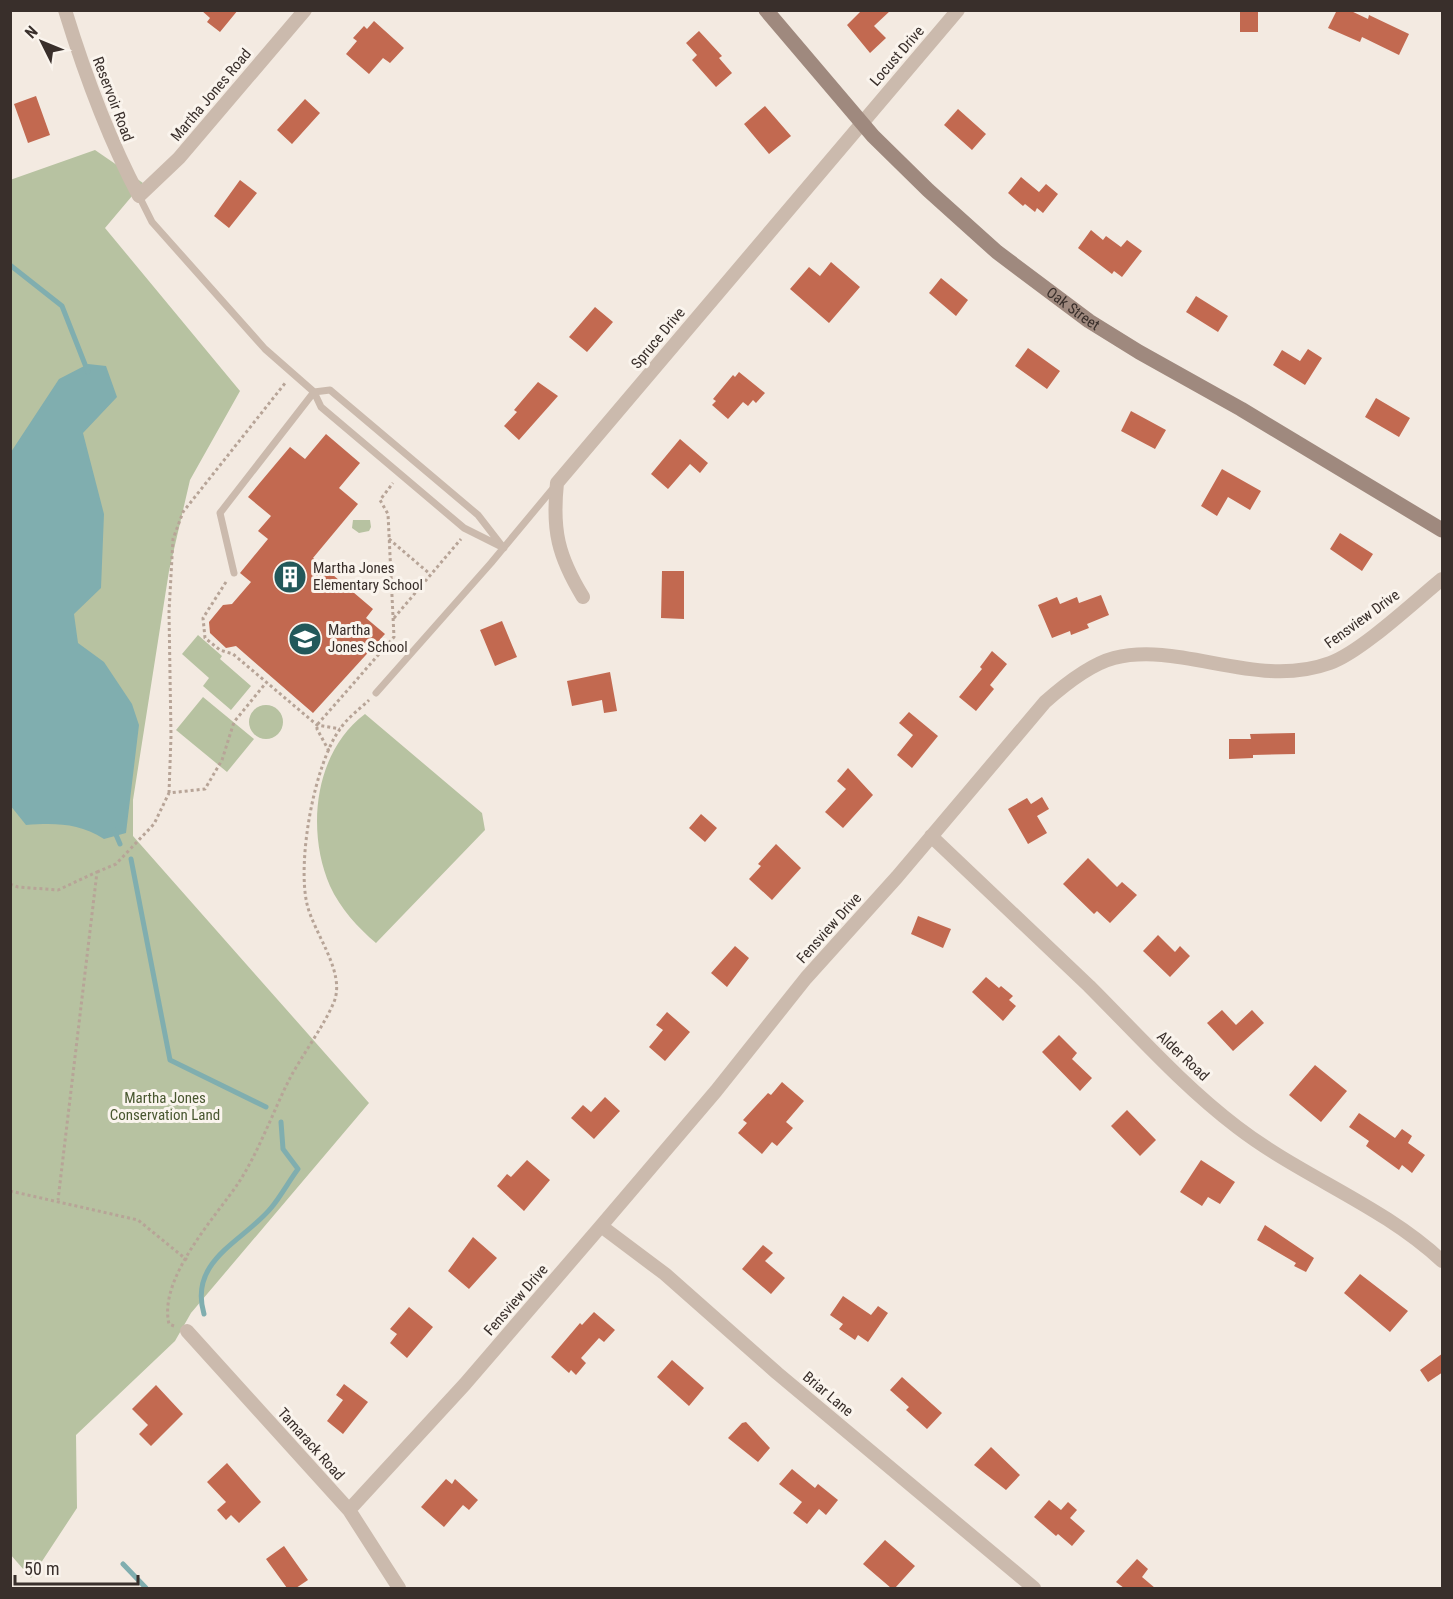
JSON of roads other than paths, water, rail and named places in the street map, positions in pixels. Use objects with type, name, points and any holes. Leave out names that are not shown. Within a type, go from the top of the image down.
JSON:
[{"type":"street","name":"Reservoir Road","points":[[65,10],[90,90],[118,156],[139,196]]},
{"type":"street","name":"Martha Jones Road","points":[[139,196],[179,158],[305,10]]},
{"type":"street","name":"Oak Street","points":[[766,10],[862,122],[928,190],[971,230],[1089,321],[1443,530]]},
{"type":"street","name":"Locust Drive","points":[[862,122],[958,10]]},
{"type":"street","name":"Spruce Drive","points":[[557,483],[862,122]]},
{"type":"street","points":[[557,483],[554,517],[560,552],[583,597]]},
{"type":"street","name":"Fensview Drive","points":[[349,1510],[465,1384],[716,1091],[806,978],[1045,702],[1065,684],[1112,658],[1142,653],[1229,668],[1271,671],[1298,671],[1331,663],[1370,638],[1443,579]]},
{"type":"street","name":"Alder Road","points":[[931,836],[1089,987],[1154,1053],[1237,1128],[1303,1170],[1353,1196],[1443,1261]]},
{"type":"street","name":"Briar Lane","points":[[601,1226],[665,1274],[777,1373],[1034,1588]]},
{"type":"street","name":"Tamarack Road","points":[[187,1331],[349,1510],[399,1588]]},
{"type":"lane","points":[[139,196],[152,222],[266,349],[314,392],[321,406],[464,528],[504,548]]},
{"type":"lane","points":[[234,573],[220,513],[314,392],[330,390],[478,515],[504,548]]},
{"type":"lane","points":[[376,693],[504,548],[557,483]]},
{"type":"water","points":[[88,364],[106,366],[117,397],[83,433],[104,514],[101,588],[74,614],[78,643],[104,662],[132,704],[139,725],[126,833],[104,839],[85,830],[66,825],[26,825],[10,805],[11,452],[59,379]]},
{"type":"waterway","points":[[10,265],[62,306],[88,372]]},
{"type":"waterway","points":[[114,830],[120,844]]},
{"type":"waterway","points":[[131,859],[170,1060],[266,1107]]},
{"type":"waterway","points":[[204,1314],[201,1295],[204,1279],[211,1265],[221,1253],[271,1208],[298,1169],[283,1149],[281,1122]]},
{"type":"waterway","points":[[123,1564],[146,1588]]},
{"type":"place","name":"Martha Jones Elementary School","points":[[290,577]]},
{"type":"place","name":"Martha Jones School","points":[[305,639]]},
{"type":"park label","name":"Martha Jones Conservation Land","points":[[165,1106]]}]
